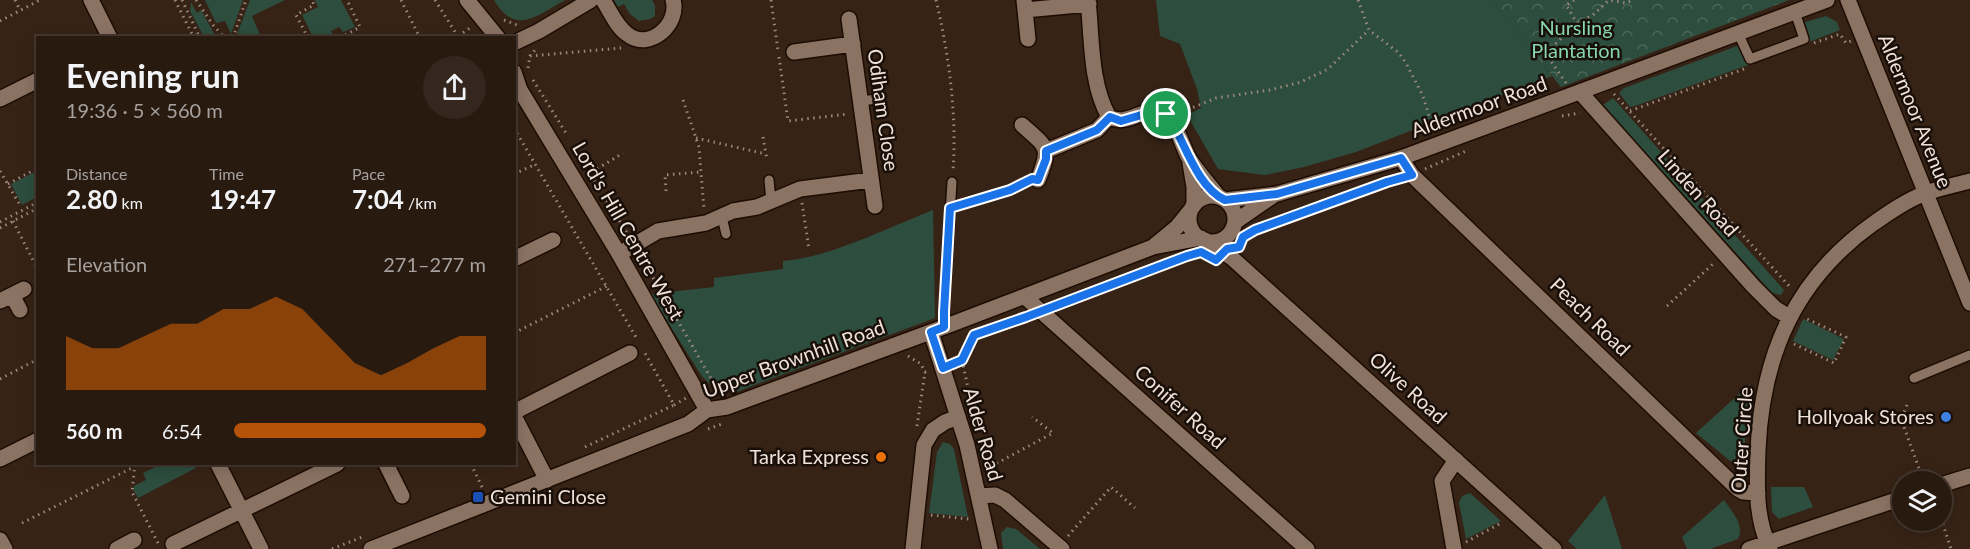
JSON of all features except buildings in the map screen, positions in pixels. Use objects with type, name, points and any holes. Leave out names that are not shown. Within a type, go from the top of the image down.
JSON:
[{"type":"street","points":[[91,0],[109,36]]},
{"type":"street","points":[[467,0],[496,36]]},
{"type":"street","points":[[516,42],[591,0]]},
{"type":"street","points":[[603,0],[626,34],[644,39],[655,37],[671,23],[675,15],[673,0]]},
{"type":"street","name":"Aldermoor Road","points":[[1222,198],[1277,194],[1401,158],[1827,0]]},
{"type":"street","name":"Aldermoor Avenue","points":[[1848,0],[1970,303]]},
{"type":"street","points":[[1028,39],[1025,5],[1089,2],[1096,73],[1101,98],[1110,117],[1121,121],[1155,111],[1166,114],[1190,160],[1234,212],[1232,253]]},
{"type":"street","name":"Odiham Close","points":[[849,19],[875,206]]},
{"type":"street","points":[[794,52],[853,44]]},
{"type":"street","name":"Lord's Hill Centre West","points":[[516,78],[520,90],[620,254],[707,410]]},
{"type":"street","points":[[0,99],[36,81]]},
{"type":"street","name":"Linden Road","points":[[1577,93],[1593,106],[1768,302],[1794,309]]},
{"type":"street","points":[[1046,151],[1097,130],[1110,117]]},
{"type":"street","points":[[1022,125],[1042,143],[1046,151],[1046,159],[1038,180]]},
{"type":"street","name":"Peach Road","points":[[1401,158],[1412,175],[1738,489],[1743,492],[1758,493]]},
{"type":"street","points":[[1190,160],[1194,187],[1191,227],[1203,239]]},
{"type":"street","points":[[620,254],[633,244],[665,229],[706,223],[733,211],[751,209],[800,189],[871,180]]},
{"type":"street","name":"Outer Circle","points":[[1769,546],[1760,521],[1758,493],[1760,418],[1768,375],[1780,338],[1794,309],[1828,264],[1846,246],[1886,215],[1925,193],[1970,182]]},
{"type":"street","name":"Aldermoor Road","points":[[1233,226],[1277,194]]},
{"type":"street","points":[[1153,247],[1177,227],[1192,208],[1205,197],[1222,198]]},
{"type":"street","points":[[938,329],[1153,247],[1203,239],[1220,240],[1233,226]]},
{"type":"street","name":"Olive Road","points":[[1203,239],[1232,253],[1554,549]]},
{"type":"street","points":[[516,258],[554,240]]},
{"type":"street","points":[[12,295],[20,310]]},
{"type":"street","name":"Conifer Road","points":[[1025,297],[1307,549]]},
{"type":"street","name":"Alder Road","points":[[938,329],[943,368],[974,476],[990,549]]},
{"type":"street","name":"Upper Brownhill Road","points":[[371,549],[688,424],[707,410],[727,407],[938,329]]},
{"type":"street","points":[[516,413],[630,353]]},
{"type":"street","points":[[914,549],[925,443],[933,430],[958,417]]},
{"type":"street","points":[[516,418],[547,480]]},
{"type":"street","points":[[0,459],[36,441]]},
{"type":"street","points":[[1454,548],[1442,481],[1456,460]]},
{"type":"street","points":[[219,465],[261,549]]},
{"type":"street","points":[[167,547],[335,465]]},
{"type":"street","points":[[386,465],[402,496]]},
{"type":"street","points":[[1952,482],[1970,476]]},
{"type":"street","points":[[979,496],[995,495],[1005,500],[1061,548]]},
{"type":"street","points":[[1749,549],[1769,546],[1892,502]]},
{"type":"street","points":[[0,540],[5,549]]},
{"type":"street","points":[[117,549],[134,540]]},
{"type":"lane","points":[[1738,33],[1750,59],[1804,39],[1795,12]]},
{"type":"lane","points":[[861,107],[877,99]]},
{"type":"lane","points":[[769,180],[771,201]]},
{"type":"lane","points":[[938,329],[944,302],[952,182]]},
{"type":"lane","points":[[722,216],[726,234]]},
{"type":"lane","points":[[1914,378],[1970,355]]},
{"type":"path","points":[[15,0],[20,10]]},
{"type":"path","points":[[0,21],[40,0]]},
{"type":"path","points":[[175,0],[193,36]]},
{"type":"path","points":[[182,0],[199,36]]},
{"type":"path","points":[[196,0],[223,36]]},
{"type":"path","points":[[234,36],[246,0]]},
{"type":"path","points":[[307,36],[296,15],[314,5],[312,0]]},
{"type":"path","points":[[344,36],[360,27],[346,0]]},
{"type":"path","points":[[401,0],[419,36]]},
{"type":"path","points":[[435,0],[458,36]]},
{"type":"path","points":[[771,0],[788,121],[861,107]]},
{"type":"path","points":[[936,0],[949,76],[954,137],[952,182]]},
{"type":"path","points":[[1358,0],[1369,30],[1399,53],[1406,63],[1423,96],[1437,145]]},
{"type":"path","points":[[1574,0],[1566,5],[1577,23]]},
{"type":"path","points":[[1577,93],[1548,57],[1548,51],[1577,23],[1593,15],[1609,0],[1626,3],[1633,0]]},
{"type":"path","points":[[500,16],[507,22],[517,25],[526,23]]},
{"type":"path","points":[[460,36],[470,28]]},
{"type":"path","points":[[1170,119],[1216,98],[1270,90],[1301,82],[1328,69],[1369,30]]},
{"type":"path","points":[[1807,46],[1840,34]]},
{"type":"path","points":[[538,45],[530,56],[528,67],[530,74],[566,134]]},
{"type":"path","points":[[530,56],[622,47]]},
{"type":"path","points":[[1630,111],[1751,66]]},
{"type":"path","points":[[1560,116],[1580,113],[1615,93],[1794,309],[1846,337],[1834,363],[1780,338]]},
{"type":"path","points":[[683,100],[699,147],[706,223]]},
{"type":"path","points":[[763,137],[768,160]]},
{"type":"path","points":[[696,138],[766,154]]},
{"type":"path","points":[[1232,253],[1239,247],[1243,237],[1255,230],[1412,175],[1471,149]]},
{"type":"path","points":[[575,182],[623,153]]},
{"type":"path","points":[[516,173],[536,164]]},
{"type":"path","points":[[8,183],[36,169]]},
{"type":"path","points":[[0,171],[20,206]]},
{"type":"path","points":[[666,191],[665,176],[701,172]]},
{"type":"path","points":[[590,173],[727,407]]},
{"type":"path","points":[[950,208],[1010,190],[1032,179],[1038,180]]},
{"type":"path","points":[[800,189],[809,249]]},
{"type":"path","points":[[0,222],[36,203]]},
{"type":"path","points":[[0,228],[36,209]]},
{"type":"path","points":[[13,221],[36,266]]},
{"type":"path","points":[[1667,306],[1724,254]]},
{"type":"path","points":[[925,372],[962,360],[974,335],[1187,256]]},
{"type":"path","points":[[516,332],[607,286]]},
{"type":"path","points":[[898,356],[909,356],[921,364],[925,372],[917,433],[925,443]]},
{"type":"path","points":[[0,379],[36,360]]},
{"type":"path","points":[[1907,405],[1901,418],[1920,471]]},
{"type":"path","points":[[974,476],[1053,433],[1032,417]]},
{"type":"path","points":[[699,433],[724,423]]},
{"type":"path","points":[[22,523],[135,465]]},
{"type":"path","points":[[135,465],[132,492],[167,547]]},
{"type":"path","points":[[472,465],[490,502]]},
{"type":"path","points":[[1061,548],[1111,487],[1135,508]]},
{"type":"path","points":[[917,513],[967,519],[983,518]]},
{"type":"path","points":[[1454,548],[1517,515]]},
{"type":"path","points":[[1945,531],[1951,549]]},
{"type":"green space","points":[[205,0],[243,0],[231,34],[225,21],[216,23]]},
{"type":"green space","points":[[250,0],[285,0],[252,16],[260,35],[236,36]]},
{"type":"green space","points":[[315,0],[341,0],[355,27],[343,32],[339,27],[331,31],[333,36],[312,36],[302,15],[318,7]]},
{"type":"green space","points":[[494,0],[565,0],[536,17],[518,20],[502,11]]},
{"type":"green space","points":[[614,0],[652,0],[655,5],[655,16],[639,21],[630,14],[624,4],[618,7]]},
{"type":"green space","points":[[1156,0],[1491,0],[1552,76],[1356,152],[1304,167],[1265,175],[1218,169],[1187,115],[1201,108],[1197,89],[1180,44],[1160,36]]},
{"type":"green space","name":"Nursling Plantation","points":[[1491,0],[1789,0],[1561,87]]},
{"type":"green space","points":[[191,2],[197,13],[201,10],[215,36],[203,36],[190,11]]},
{"type":"green space","points":[[1826,16],[1837,22],[1840,30],[1809,42],[1802,23]]},
{"type":"green space","points":[[1740,45],[1748,65],[1630,107],[1619,93],[1624,88]]},
{"type":"green space","points":[[1613,98],[1784,290],[1781,295],[1772,293],[1603,105]]},
{"type":"green space","points":[[36,172],[36,198],[22,205],[11,184]]},
{"type":"green space","points":[[933,210],[935,318],[736,392],[717,392],[701,375],[650,294],[714,287],[714,278],[783,269],[783,261],[801,259],[839,248]]},
{"type":"green space","points":[[1803,319],[1844,339],[1833,360],[1793,341]]},
{"type":"green space","points":[[1750,384],[1743,462],[1739,465],[1734,464],[1696,433]]},
{"type":"green space","points":[[943,442],[950,444],[954,449],[968,517],[929,513],[937,452]]},
{"type":"green space","points":[[159,465],[194,465],[196,468],[138,498],[134,486],[146,480],[143,473]]},
{"type":"green space","points":[[1771,487],[1804,487],[1813,507],[1779,519],[1772,512]]},
{"type":"green space","points":[[1470,493],[1501,521],[1466,539],[1459,503],[1462,496]]},
{"type":"green space","points":[[1605,495],[1622,549],[1577,549],[1568,541]]},
{"type":"green space","points":[[1724,500],[1739,524],[1738,539],[1710,549],[1687,549],[1682,537]]},
{"type":"green space","points":[[1007,527],[1016,529],[1040,549],[1003,549],[1001,533]]},
{"type":"place","name":"Hollyoak Stores","points":[[1946,417]]},
{"type":"place","name":"Tarka Express","points":[[881,457]]},
{"type":"place","name":"Gemini Close","points":[[478,497]]},
{"type":"route","points":[[1161,111],[1166,114],[1173,123],[1190,160],[1205,182],[1225,200],[1277,194],[1401,158],[1412,175],[1255,230],[1243,237],[1239,247],[1227,249],[1216,260],[1201,252],[1187,256],[974,335],[962,360],[943,368],[931,332],[944,327],[950,208],[1010,190],[1032,179],[1038,180],[1046,159],[1046,151],[1097,130],[1110,117],[1121,121],[1148,112],[1161,111]]}]
